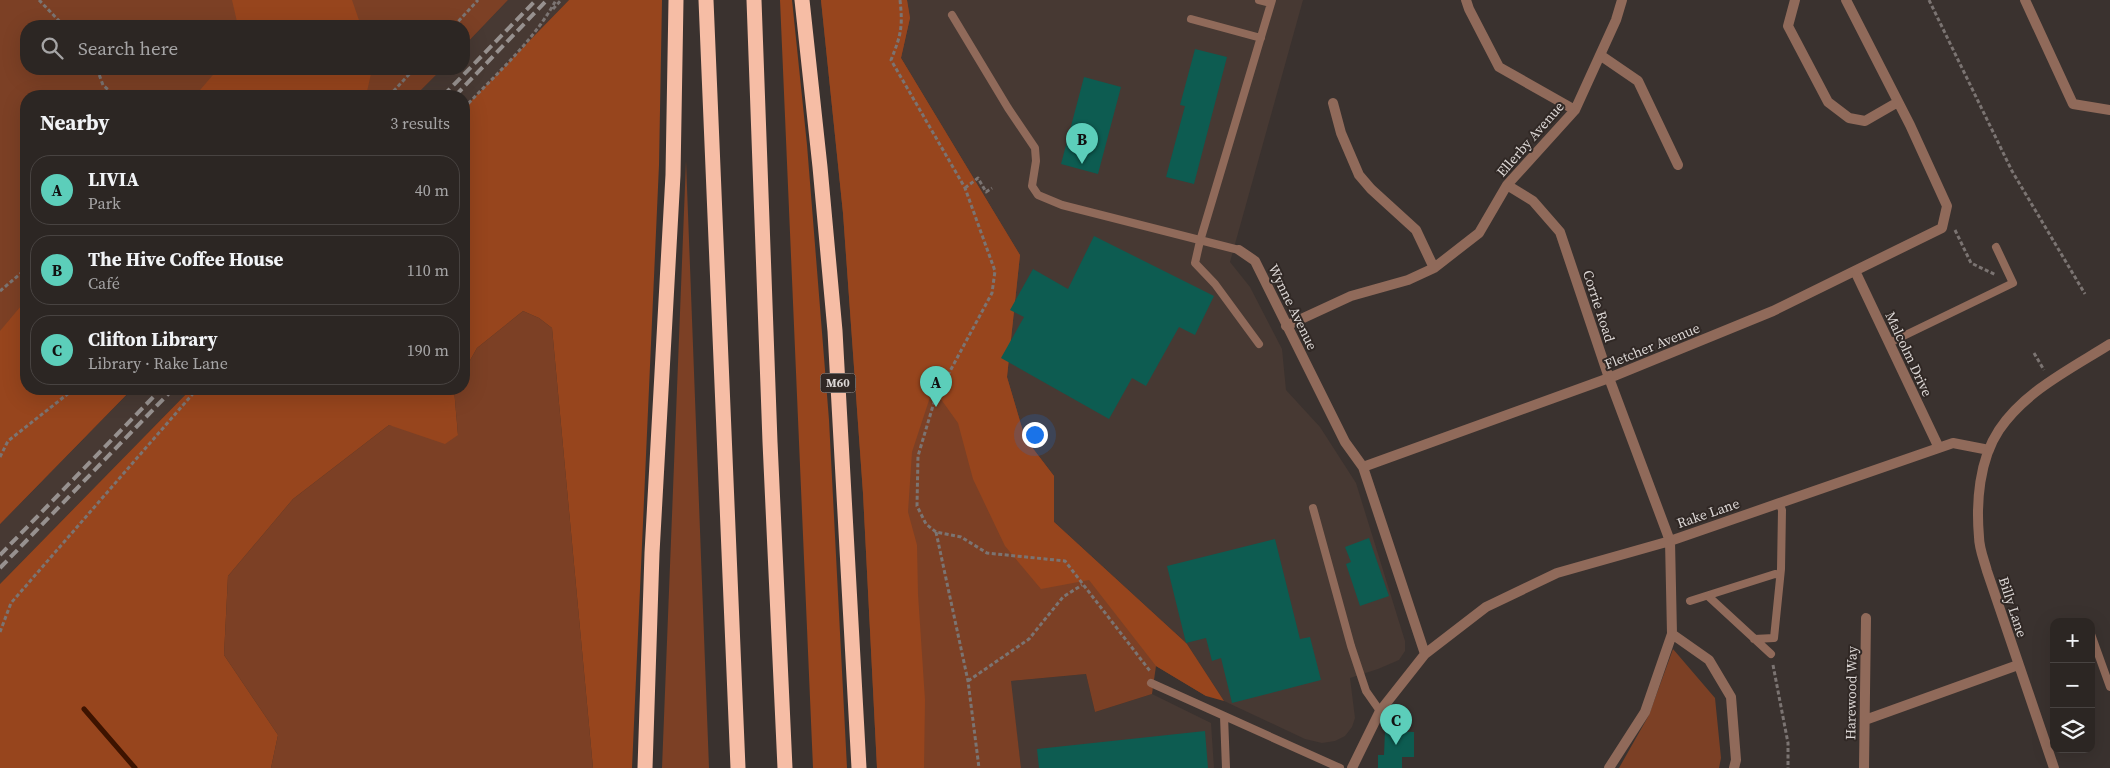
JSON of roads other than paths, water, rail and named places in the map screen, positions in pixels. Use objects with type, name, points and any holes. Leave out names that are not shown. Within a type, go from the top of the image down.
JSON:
[{"type":"highway","points":[[645,768],[656,469],[673,175],[676,0]]},
{"type":"highway","points":[[706,0],[738,768]]},
{"type":"highway","points":[[754,0],[770,442],[785,768]]},
{"type":"highway","name":"M60","points":[[802,0],[835,331],[859,768]]},
{"type":"street","points":[[1466,0],[1499,67],[1575,110]]},
{"type":"street","name":"Ellerby Avenue","points":[[1286,326],[1351,296],[1408,280],[1434,268],[1479,234],[1507,185],[1575,110],[1616,20],[1622,0]]},
{"type":"street","points":[[1795,0],[1788,26],[1828,102],[1849,118],[1865,121],[1898,102],[1846,0]]},
{"type":"street","points":[[2025,0],[2073,104],[2110,110]]},
{"type":"street","points":[[1600,55],[1638,81],[1678,164]]},
{"type":"street","name":"Fletcher Avenue","points":[[1363,467],[1609,378],[1773,311],[1855,271],[1943,224],[1947,206],[1898,102]]},
{"type":"street","points":[[1333,103],[1341,133],[1359,175],[1371,190],[1416,230],[1434,268]]},
{"type":"street","name":"Corrie Road","points":[[1507,185],[1533,201],[1560,232],[1609,378],[1670,540],[1672,634]]},
{"type":"street","name":"Wynne Avenue","points":[[1239,250],[1254,261],[1345,442],[1363,467],[1425,654]]},
{"type":"street","name":"Malcolm Drive","points":[[1855,271],[1939,448]]},
{"type":"street","points":[[1989,450],[1998,431],[2010,416],[2032,395],[2110,344]]},
{"type":"street","name":"Rake Lane","points":[[1352,768],[1380,711],[1425,654],[1486,607],[1558,573],[1670,540],[1952,443],[1989,450]]},
{"type":"street","name":"Billy Lane","points":[[1989,450],[1983,469],[1980,490],[1979,539],[1987,571],[2054,768]]},
{"type":"street","name":"Harewood Way","points":[[1864,768],[1866,618]]},
{"type":"street","points":[[1609,768],[1645,712],[1672,634],[1709,660],[1731,697],[1736,760],[1734,768]]},
{"type":"street","points":[[1865,720],[2018,665]]},
{"type":"lane","points":[[1259,344],[1215,284],[1195,263],[1271,2],[1260,0]]},
{"type":"lane","name":"Wynne Avenue","points":[[952,15],[1008,108],[1035,148],[1036,160],[1032,186],[1038,195],[1062,205],[1239,250]]},
{"type":"lane","points":[[1191,19],[1261,38]]},
{"type":"lane","points":[[1889,343],[2013,283],[1996,247]]},
{"type":"lane","points":[[1708,596],[1771,654],[1780,575],[1782,510],[1779,503]]},
{"type":"lane","points":[[1313,508],[1351,646],[1366,691],[1380,711]]},
{"type":"lane","points":[[1690,601],[1775,574],[1780,575]]},
{"type":"lane","points":[[1754,639],[1774,638]]},
{"type":"lane","points":[[2095,645],[2110,687]]},
{"type":"lane","points":[[1154,684],[1340,768]]},
{"type":"lane","points":[[1224,716],[1226,768]]},
{"type":"waterway","points":[[84,709],[135,768]]},
{"type":"railway","points":[[470,68],[536,0]]},
{"type":"railway","points":[[461,90],[547,0]]},
{"type":"railway","points":[[449,90],[463,75]]},
{"type":"railway","points":[[0,555],[155,395]]},
{"type":"railway","points":[[0,568],[167,395]]},
{"type":"place","name":"The Hive Coffee House","points":[[1082,164]]},
{"type":"place","name":"LIVIA","points":[[936,407]]},
{"type":"place","name":"Clifton Library","points":[[1396,745]]}]
